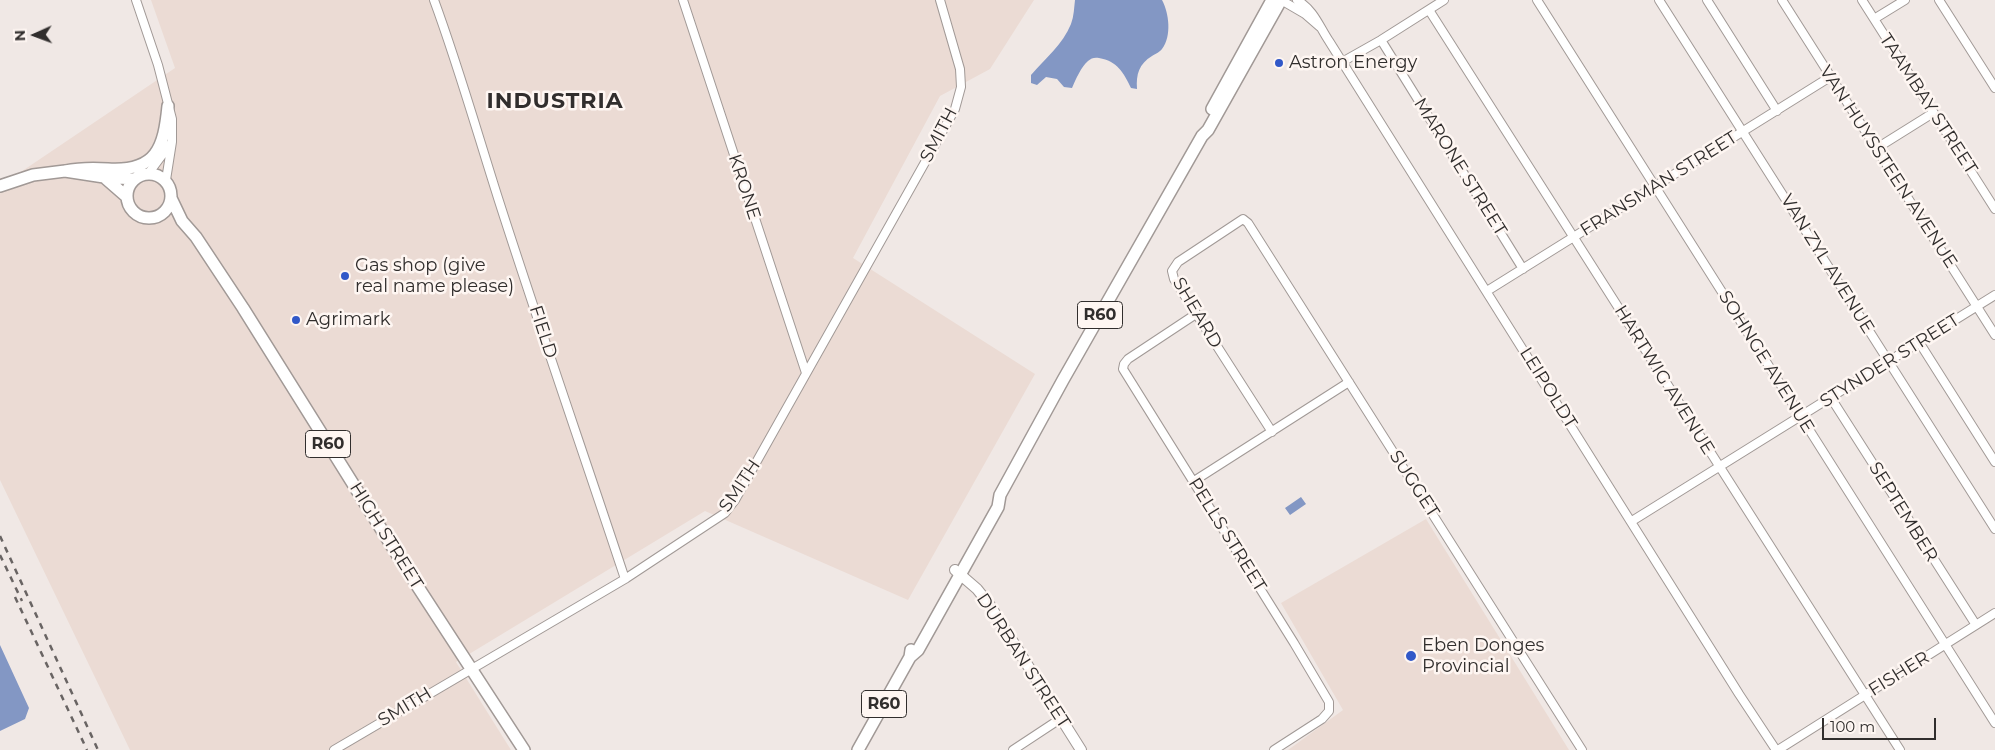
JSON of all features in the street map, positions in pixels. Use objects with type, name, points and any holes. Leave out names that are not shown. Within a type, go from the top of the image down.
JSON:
[{"type":"main road","name":"R60","points":[[1202,136],[1203,125],[1272,0]]},
{"type":"main road","name":"R60","points":[[858,750],[910,657],[918,650],[958,573],[998,508],[1000,495],[1063,380],[1281,0]]},
{"type":"main road","points":[[0,186],[33,175],[84,168],[115,169],[138,166],[159,149],[164,140],[168,106]]},
{"type":"main road","points":[[65,171],[104,178],[134,180],[148,174],[156,175],[166,180]]},
{"type":"main road","points":[[104,178],[127,197]]},
{"type":"main road","points":[[134,180],[127,197],[130,208],[142,216],[150,218],[160,214],[166,209],[170,198]]},
{"type":"main road","name":"HIGH STREET","points":[[166,180],[170,191],[170,198],[182,221],[196,237],[243,308],[405,567],[524,750]]},
{"type":"main road","points":[[160,214],[182,221]]},
{"type":"street","points":[[136,0],[158,65],[173,131],[166,180]]},
{"type":"street","name":"FIELD","points":[[434,0],[462,81],[498,199],[625,579]]},
{"type":"street","name":"KRONE","points":[[683,0],[806,373]]},
{"type":"street","name":"SMITH","points":[[334,750],[625,579],[725,513],[735,500],[955,109],[961,87],[957,54],[940,0]]},
{"type":"street","name":"LEIPOLDT","points":[[1281,0],[1302,12],[1320,27]]},
{"type":"street","name":"LEIPOLDT","points":[[1297,0],[1319,22],[1320,27],[1488,291],[1739,694],[1777,750]]},
{"type":"street","points":[[1342,62],[1444,0]]},
{"type":"street","name":"SOHNGE AVENUE","points":[[1537,0],[1995,724]]},
{"type":"street","name":"VAN ZYL AVENUE","points":[[1659,0],[1995,529]]},
{"type":"street","points":[[1707,0],[1777,111]]},
{"type":"street","name":"VAN HUYSSTEEN AVENUE","points":[[1782,0],[1995,335]]},
{"type":"street","name":"TAAMBAY STREET","points":[[1862,0],[1995,208]]},
{"type":"street","points":[[1874,19],[1905,0]]},
{"type":"street","points":[[1939,0],[1995,88]]},
{"type":"street","name":"HARTWIG AVENUE","points":[[1429,10],[1900,750]]},
{"type":"street","name":"MARONE STREET","points":[[1381,40],[1524,269]]},
{"type":"street","name":"FRANSMAN STREET","points":[[1488,291],[1830,77]]},
{"type":"street","points":[[1876,148],[1934,113]]},
{"type":"street","points":[[148,174],[172,142]]},
{"type":"street","name":"SHEARD","points":[[1245,220],[1178,262],[1173,266],[1172,272],[1174,279],[1272,432]]},
{"type":"street","name":"SUGGET","points":[[1245,220],[1582,750]]},
{"type":"street","name":"STYNDER STREET","points":[[1632,521],[1995,295]]},
{"type":"street","name":"PELLS STREET","points":[[1196,314],[1132,356],[1124,364],[1124,371],[1294,643],[1330,707],[1328,713],[1322,719],[1274,750]]},
{"type":"street","points":[[1919,342],[1995,462]]},
{"type":"street","points":[[1194,481],[1349,382]]},
{"type":"street","name":"SEPTEMBER","points":[[1831,398],[1976,625]]},
{"type":"street","name":"DURBAN STREET","points":[[958,573],[977,588],[989,604],[1081,750]]},
{"type":"street","name":"FISHER","points":[[1777,750],[1995,613]]},
{"type":"street","points":[[1012,750],[1060,719]]},
{"type":"shaded area","points":[[151,0],[1034,0],[990,69],[940,96],[853,258],[1035,374],[908,600],[705,511],[456,662],[511,750],[130,750],[0,480],[0,186],[175,68]]},
{"type":"shaded area","name":"Eben Donges Provincial","points":[[1426,519],[1569,750],[1288,750],[1343,710],[1281,603]]},
{"type":"water","points":[[1075,0],[1162,0],[1168,18],[1167,38],[1161,50],[1141,66],[1137,79],[1137,89],[1131,88],[1119,68],[1111,62],[1096,58],[1092,58],[1083,66],[1072,88],[1064,87],[1057,79],[1046,77],[1037,85],[1031,83],[1031,75],[1059,45],[1068,31],[1073,18]]},
{"type":"water","points":[[1301,497],[1306,504],[1290,515],[1285,508]]},
{"type":"water","points":[[0,645],[29,708],[25,719],[0,731]]},
{"type":"railway","points":[[0,536],[98,750]]},
{"type":"railway","points":[[0,555],[22,601]]},
{"type":"railway","points":[[15,597],[87,750]]},
{"type":"place","name":"Astron Energy","points":[[1279,63]]},
{"type":"place","name":"Gas shop (give real name please)","points":[[345,276]]},
{"type":"place","name":"Agrimark","points":[[296,320]]},
{"type":"place","name":"Eben Donges Provincial","points":[[1411,656]]},
{"type":"district","name":"INDUSTRIA","points":[[555,102]]}]
